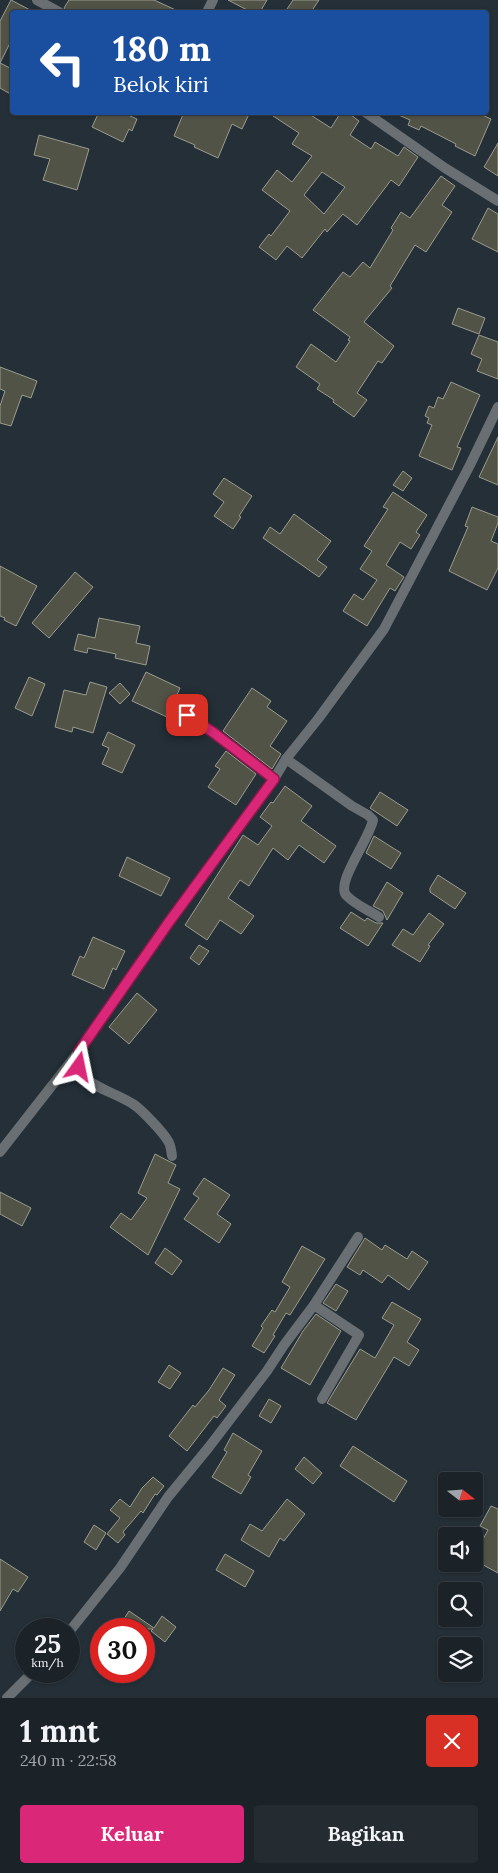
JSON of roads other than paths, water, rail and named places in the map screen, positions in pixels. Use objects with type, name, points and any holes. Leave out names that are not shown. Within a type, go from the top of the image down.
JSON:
[{"type":"street","points":[[37,0],[56,10]]},
{"type":"street","points":[[369,115],[445,168],[498,201]]},
{"type":"street","points":[[0,1152],[79,1051],[169,922],[274,779],[286,759],[384,629],[470,465],[498,407]]},
{"type":"street","points":[[187,715],[274,779]]},
{"type":"street","points":[[286,759],[371,818],[372,824],[366,840],[350,869],[343,889],[351,899],[378,917]]},
{"type":"street","points":[[79,1051],[81,1075],[88,1082],[132,1103],[140,1110],[168,1140],[172,1156]]},
{"type":"street","points":[[80,1618],[120,1568],[168,1497],[256,1386],[314,1305],[358,1237]]},
{"type":"street","points":[[314,1305],[359,1335],[322,1398]]},
{"type":"street","points":[[7,1698],[22,1683]]}]
